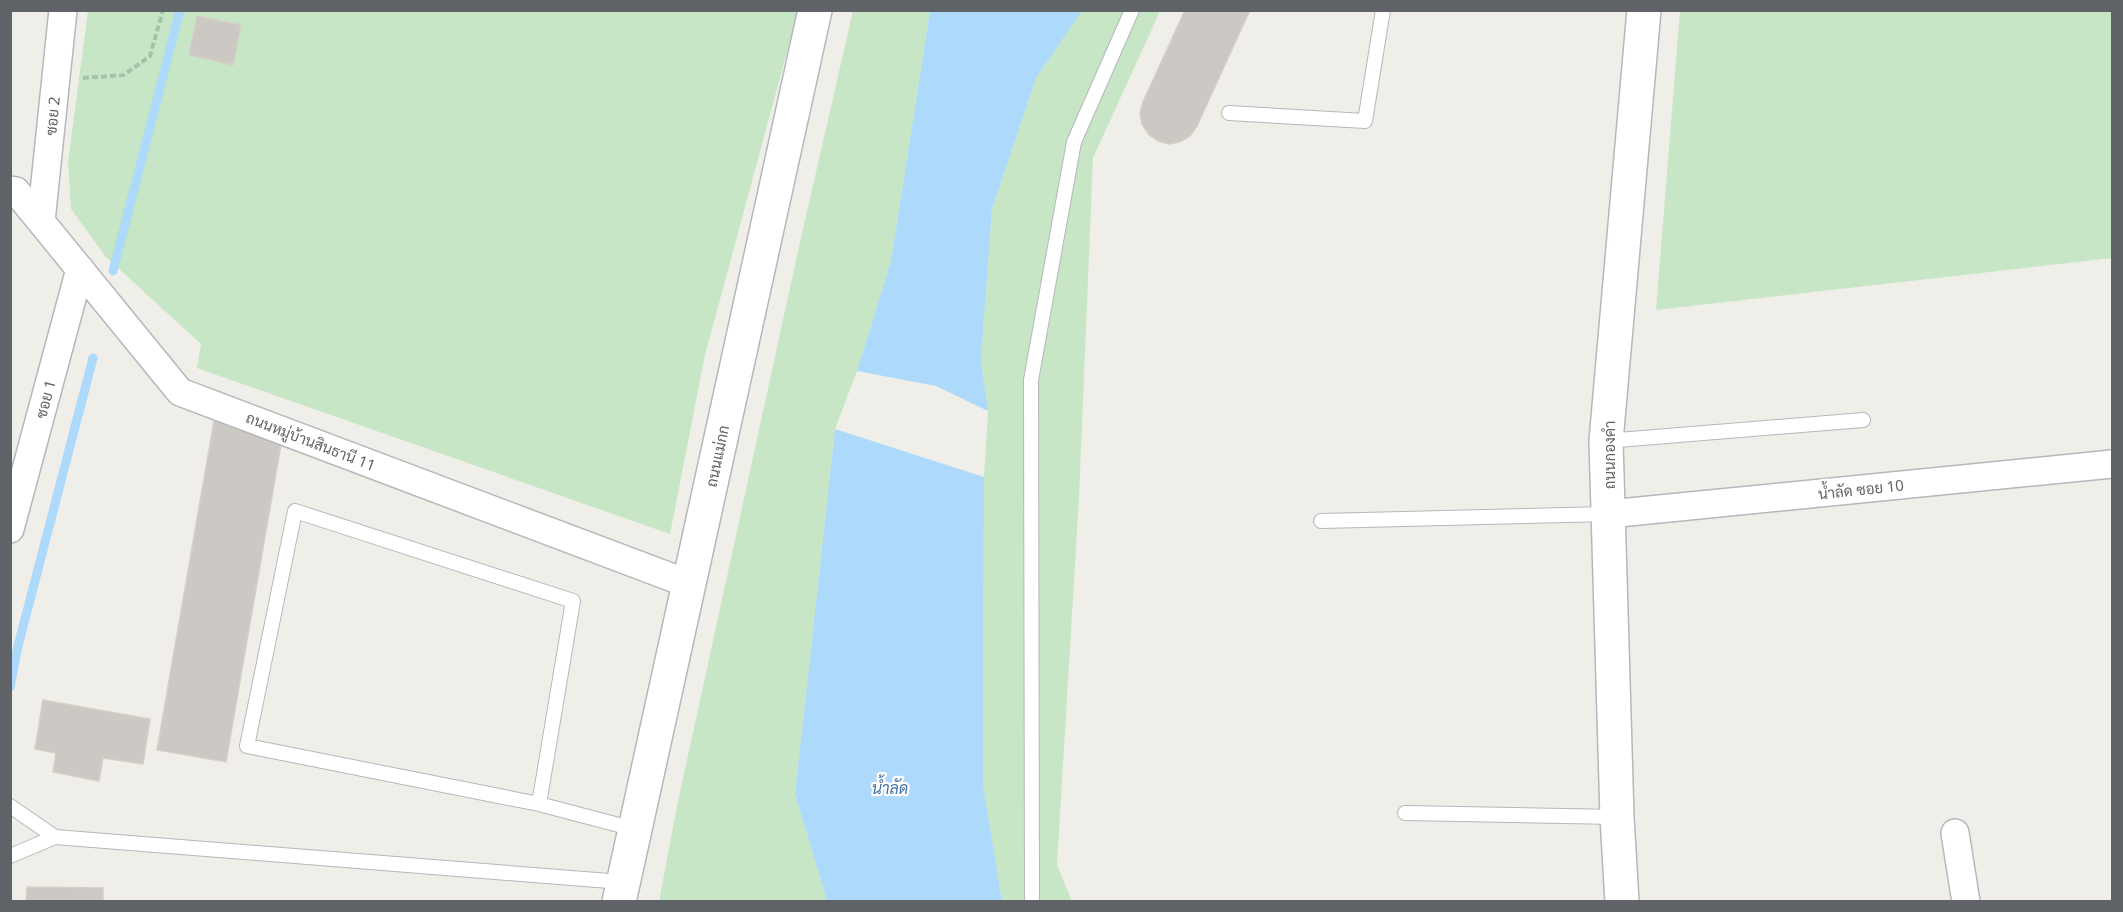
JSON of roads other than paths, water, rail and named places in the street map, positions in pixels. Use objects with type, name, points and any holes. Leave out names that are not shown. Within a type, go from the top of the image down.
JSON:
[{"type":"street","name":"ซอย 2","points":[[41,221],[63,10]]},
{"type":"street","name":"ถนนแม่กก","points":[[620,892],[815,10]]},
{"type":"street","name":"ถนนกองคำ","points":[[1622,902],[1617,817],[1606,441],[1644,10]]},
{"type":"street","name":"ถนนหมู่บ้านสินธานี 11","points":[[10,190],[16,191],[180,392],[689,584]]},
{"type":"street","name":"ซอย 1","points":[[10,530],[80,269]]},
{"type":"street","name":"น้ำลัด ซอย 10","points":[[1609,514],[2112,464]]},
{"type":"street","points":[[1955,833],[1965,902]]},
{"type":"lane","points":[[1032,902],[1031,380],[1074,142],[1132,10]]},
{"type":"lane","points":[[1229,113],[1365,121],[1383,10]]},
{"type":"lane","points":[[1606,441],[1863,420]]},
{"type":"lane","points":[[539,804],[573,601],[295,511],[247,746],[539,804],[634,829]]},
{"type":"lane","points":[[1321,521],[1609,514]]},
{"type":"lane","points":[[10,806],[55,837]]},
{"type":"lane","points":[[1405,813],[1617,817]]},
{"type":"lane","points":[[10,856],[55,837],[620,892]]},
{"type":"water","points":[[930,11],[1082,11],[1036,78],[992,209],[981,360],[988,411],[936,386],[857,371],[891,261]]},
{"type":"water","name":"น้ำลัด","points":[[835,429],[984,477],[983,785],[1002,901],[827,901],[795,794]]},
{"type":"waterway","points":[[113,271],[180,10]]},
{"type":"waterway","points":[[10,687],[18,646],[93,358]]}]
